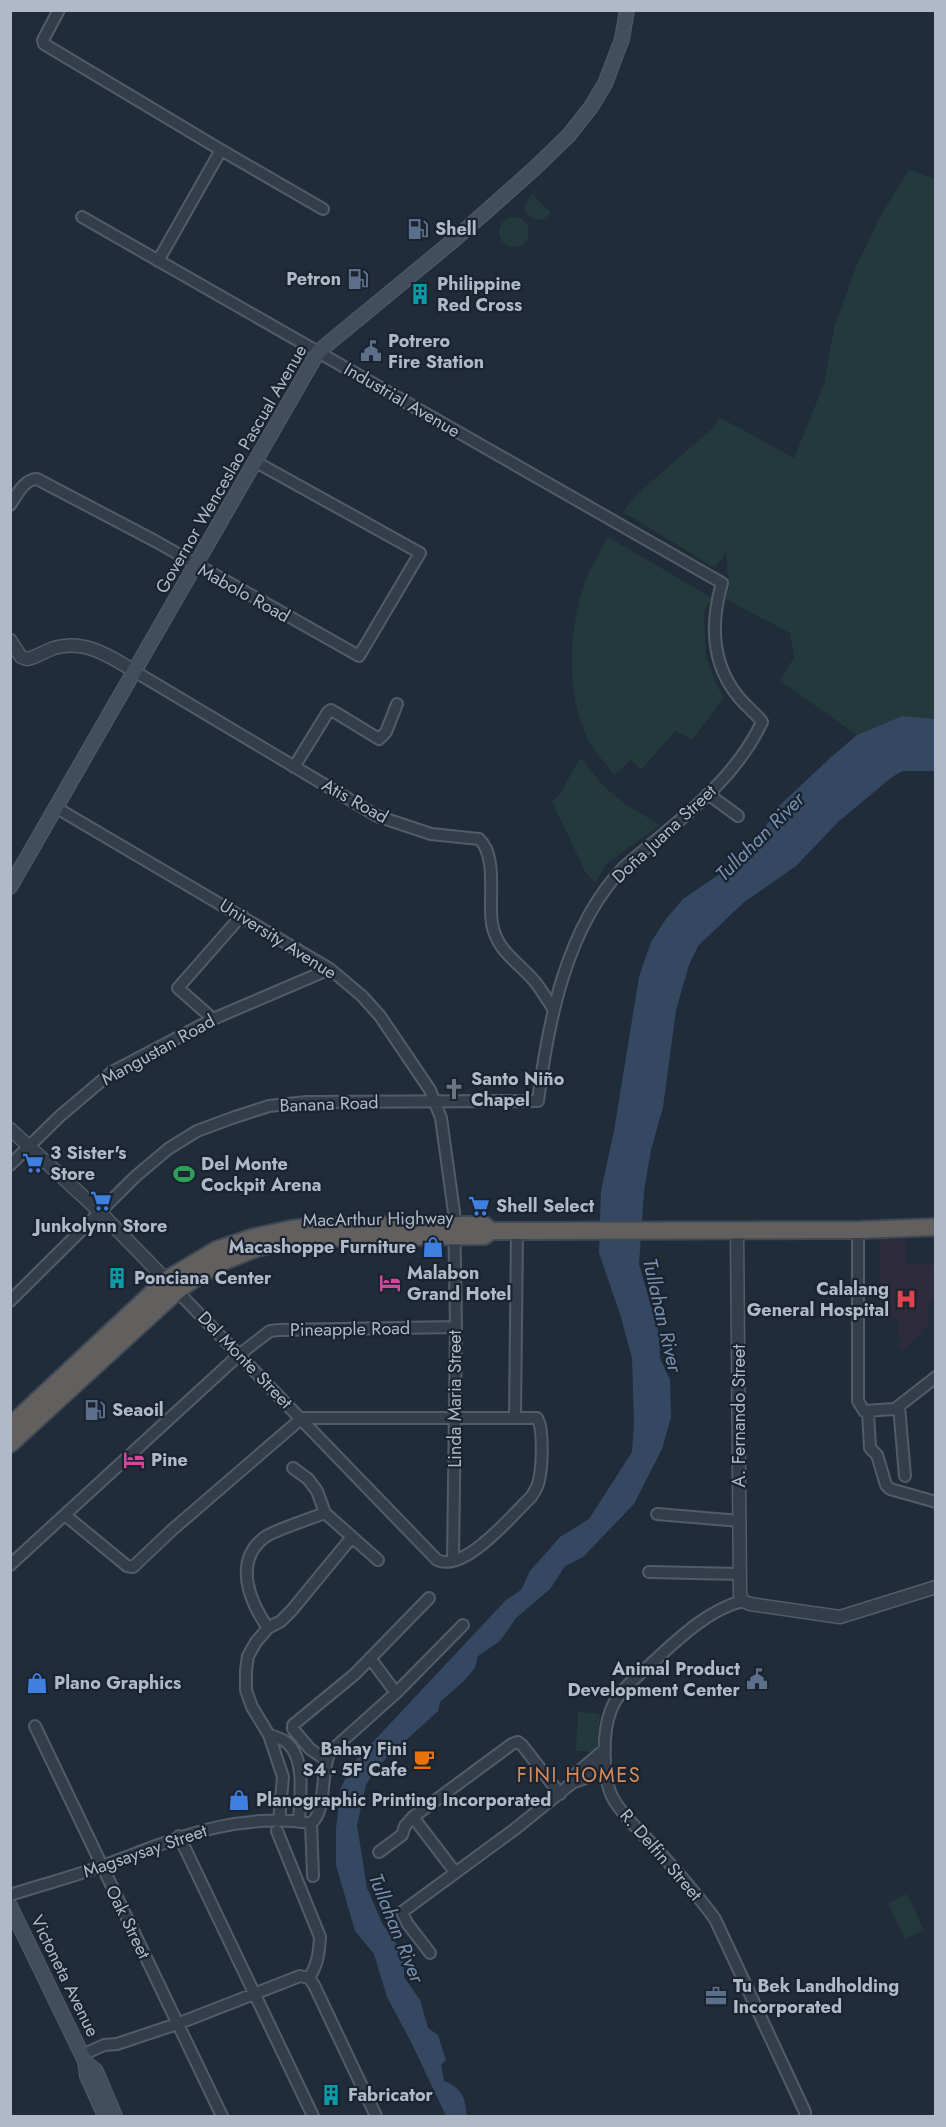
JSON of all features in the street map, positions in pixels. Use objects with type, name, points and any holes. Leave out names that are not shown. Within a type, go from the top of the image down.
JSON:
[{"type":"highway","name":"MacArthur Highway","points":[[10,1426],[172,1285],[216,1250],[291,1228],[316,1226],[454,1231],[484,1236],[491,1231],[858,1230],[936,1227]]},
{"type":"highway","name":"MacArthur Highway","points":[[10,1444],[172,1285]]},
{"type":"main road","name":"Governor Wenceslao Pascual Avenue","points":[[10,887],[318,352],[454,239],[569,135],[591,107],[604,84],[622,39],[627,10]]},
{"type":"main road","name":"Victoneta Avenue","points":[[10,1906],[85,2059],[96,2072],[115,2116]]},
{"type":"main road","name":"Victoneta Avenue","points":[[85,2059],[87,2076],[105,2116]]},
{"type":"street","points":[[59,10],[43,40],[44,44],[323,209]]},
{"type":"street","points":[[158,261],[220,150]]},
{"type":"street","name":"Industrial Avenue","points":[[82,217],[722,583]]},
{"type":"street","name":"Mabolo Road","points":[[10,505],[27,482],[37,479],[359,656],[420,553],[256,462]]},
{"type":"street","name":"Doña Juana Street","points":[[538,1101],[554,1010],[562,981],[576,945],[598,901],[615,876],[720,783],[741,758],[762,722],[734,692],[718,657],[714,619],[722,583]]},
{"type":"street","points":[[10,640],[21,657],[27,659],[54,648],[92,648],[107,654],[134,671]]},
{"type":"street","name":"Atis Road","points":[[134,671],[377,816],[430,834],[474,837],[483,843],[489,853],[491,911],[496,937],[503,951],[536,983],[554,1010]]},
{"type":"street","points":[[294,767],[331,710],[379,739],[386,732],[398,704]]},
{"type":"street","points":[[708,794],[738,816]]},
{"type":"street","name":"University Avenue","points":[[55,807],[242,915],[330,969],[362,996],[380,1016],[426,1083],[436,1102],[447,1147],[454,1231]]},
{"type":"street","points":[[213,1019],[178,988],[242,915]]},
{"type":"street","name":"Mangustan Road","points":[[10,1165],[78,1099],[112,1072],[213,1019],[330,969]]},
{"type":"street","name":"Banana Road","points":[[10,1301],[136,1176],[168,1149],[197,1131],[269,1106],[307,1102],[538,1101]]},
{"type":"street","name":"Del Monte Street","points":[[10,1129],[100,1212],[302,1418],[437,1560],[453,1561]]},
{"type":"street","name":"A. Fernando Street","points":[[737,1229],[740,1595],[743,1601]]},
{"type":"street","points":[[858,1230],[858,1401],[864,1411],[895,1409],[936,1377]]},
{"type":"street","name":"Linda Maria Street","points":[[453,1561],[456,1327],[454,1231]]},
{"type":"street","points":[[515,1417],[517,1231]]},
{"type":"street","name":"Pineapple Road","points":[[10,1565],[240,1354],[270,1331],[456,1327]]},
{"type":"street","points":[[899,1406],[904,1476]]},
{"type":"street","points":[[868,1411],[870,1448],[877,1455],[886,1485],[890,1489],[936,1502]]},
{"type":"street","points":[[65,1515],[127,1566],[133,1567],[172,1530],[302,1418],[533,1417],[540,1421],[540,1478],[536,1489],[531,1497],[487,1540],[473,1551],[453,1561]]},
{"type":"street","points":[[293,1468],[308,1479],[317,1491],[325,1513],[378,1560]]},
{"type":"street","points":[[267,1628],[257,1612],[249,1590],[246,1568],[250,1552],[266,1536],[325,1513]]},
{"type":"street","points":[[657,1514],[740,1521]]},
{"type":"street","points":[[309,1978],[316,1967],[320,1937],[278,1826],[283,1777],[269,1735],[252,1707],[246,1690],[248,1656],[267,1628],[281,1621],[292,1611],[352,1537]]},
{"type":"street","points":[[649,1572],[740,1574]]},
{"type":"street","points":[[743,1601],[750,1604],[840,1617],[936,1587]]},
{"type":"street","points":[[326,1760],[306,1745],[293,1730],[293,1725],[355,1674],[429,1598]]},
{"type":"street","name":"R. Delfin Street","points":[[743,1601],[730,1604],[704,1621],[633,1680],[611,1709],[605,1749],[607,1779],[614,1801],[695,1891],[715,1919],[806,2116]]},
{"type":"street","points":[[313,1876],[311,1823],[319,1811],[326,1760],[333,1748],[396,1694],[463,1625]]},
{"type":"street","points":[[370,1658],[396,1694]]},
{"type":"street","name":"Oak Street","points":[[35,1726],[222,2116]]},
{"type":"street","points":[[269,1735],[285,1740],[294,1752],[299,1765],[301,1785],[299,1821]]},
{"type":"street","points":[[379,1852],[402,1835],[405,1826],[413,1817],[512,1744],[518,1743],[560,1794]]},
{"type":"street","points":[[572,1783],[572,1777],[605,1749]]},
{"type":"street","points":[[430,1953],[407,1923],[402,1912],[572,1783],[583,1779],[605,1761]]},
{"type":"street","points":[[413,1817],[455,1872]]},
{"type":"street","name":"Magsaysay Street","points":[[10,1895],[101,1866],[179,1836],[239,1822],[278,1826],[299,1821],[311,1823]]},
{"type":"street","points":[[179,1836],[313,2116]]},
{"type":"street","points":[[85,2059],[104,2053],[117,2044],[177,2024],[300,1976],[309,1978],[314,1985],[375,2116]]},
{"type":"shaded area","name":"Calalang General Hospital","points":[[880,1239],[905,1239],[906,1264],[935,1265],[935,1294],[928,1304],[929,1323],[902,1351],[898,1319],[880,1318]]},
{"type":"green space","points":[[909,170],[935,179],[935,719],[902,716],[857,735],[780,681],[794,657],[790,633],[725,599],[729,587],[726,553],[750,518],[715,568],[623,512],[637,494],[713,428],[719,417],[794,458],[824,384],[834,328],[858,262],[881,215]]},
{"type":"green space","points":[[532,194],[551,213],[544,219],[536,220],[526,213],[525,205]]},
{"type":"green space","points":[[514,217],[525,221],[529,232],[525,243],[514,247],[503,243],[499,232],[503,221]]},
{"type":"green space","points":[[608,537],[712,598],[704,611],[706,656],[716,684],[724,698],[692,740],[675,731],[641,770],[631,760],[614,775],[598,755],[585,733],[579,716],[572,678],[573,638],[580,599],[590,570]]},
{"type":"green space","points":[[579,760],[584,760],[600,782],[618,798],[660,825],[607,863],[595,883],[585,871],[552,802],[561,792]]},
{"type":"green space","points":[[578,1712],[600,1714],[597,1752],[576,1751]]},
{"type":"green space","points":[[907,1894],[924,1930],[905,1939],[888,1903]]},
{"type":"water","name":"Tullahan River","points":[[902,716],[935,719],[935,771],[903,771],[892,777],[838,822],[796,866],[743,903],[698,946],[689,965],[676,1010],[663,1107],[651,1150],[644,1191],[639,1264],[659,1334],[660,1358],[670,1380],[671,1417],[662,1449],[634,1504],[583,1557],[565,1566],[550,1589],[516,1618],[500,1641],[478,1656],[475,1668],[440,1702],[438,1711],[376,1768],[366,1785],[357,1825],[367,1888],[382,1923],[404,1955],[404,1977],[420,2000],[428,2028],[438,2035],[446,2060],[441,2065],[444,2081],[459,2090],[464,2098],[467,2116],[446,2116],[387,1997],[374,1954],[355,1931],[336,1865],[336,1828],[341,1787],[355,1761],[506,1600],[521,1590],[530,1571],[560,1537],[589,1519],[632,1452],[634,1425],[632,1358],[599,1253],[601,1191],[614,1131],[639,977],[651,942],[683,899],[721,873],[753,846],[778,807],[830,758],[857,735]]},
{"type":"place","name":"Shell","points":[[418,229]]},
{"type":"place","name":"Petron","points":[[358,279]]},
{"type":"place","name":"Philippine Red Cross","points":[[420,294]]},
{"type":"place","name":"Potrero Fire Station","points":[[371,351]]},
{"type":"place","name":"Santo Niño Chapel","points":[[454,1089]]},
{"type":"place","name":"3 Sister's Store","points":[[33,1163]]},
{"type":"place","name":"Del Monte Cockpit Arena","points":[[184,1174]]},
{"type":"place","name":"Junkolynn Store","points":[[101,1201]]},
{"type":"place","name":"Shell Select","points":[[479,1206]]},
{"type":"place","name":"Macashoppe Furniture","points":[[433,1247]]},
{"type":"place","name":"Ponciana Center","points":[[117,1278]]},
{"type":"place","name":"Malabon Grand Hotel","points":[[390,1283]]},
{"type":"place","name":"Calalang General Hospital","points":[[906,1299]]},
{"type":"place","name":"Seaoil","points":[[95,1410]]},
{"type":"place","name":"Pine","points":[[134,1460]]},
{"type":"place","name":"Animal Product Development Center","points":[[757,1679]]},
{"type":"place","name":"Plano Graphics","points":[[37,1683]]},
{"type":"place","name":"Bahay Fini S4 - 5F Cafe","points":[[424,1759]]},
{"type":"place","name":"Planographic Printing Incorporated","points":[[239,1800]]},
{"type":"place","name":"Tu Bek Landholding Incorporated","points":[[716,1996]]},
{"type":"place","name":"Fabricator","points":[[331,2095]]},
{"type":"district","name":"FINI HOMES","points":[[579,1775]]}]
